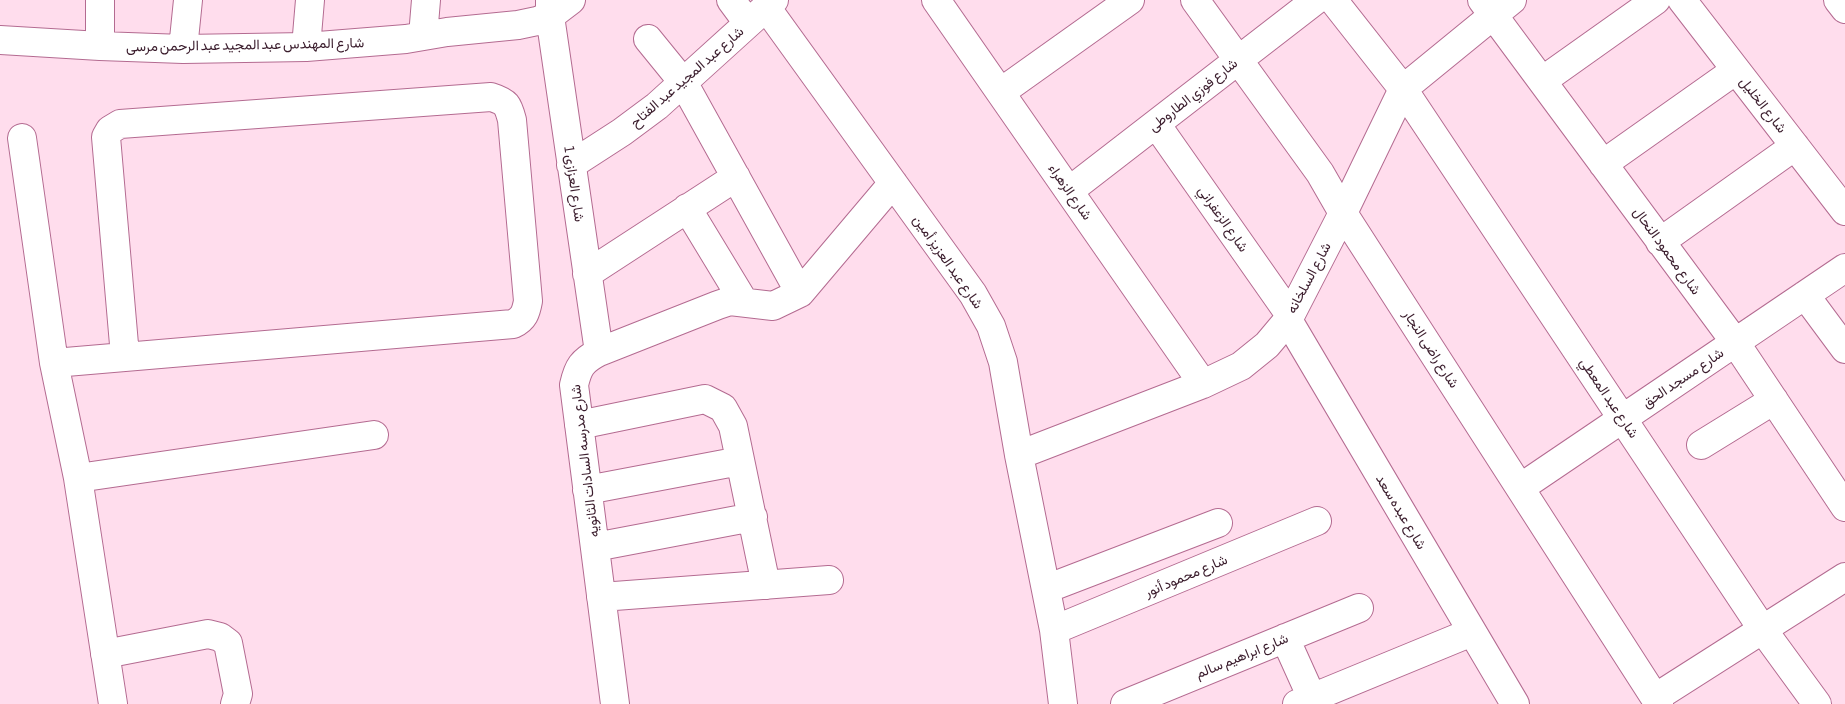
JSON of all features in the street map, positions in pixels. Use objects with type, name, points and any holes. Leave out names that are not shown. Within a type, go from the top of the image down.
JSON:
[{"type":"street","points":[[100,0],[100,46]]},
{"type":"street","points":[[183,49],[188,0]]},
{"type":"street","points":[[306,47],[310,0]]},
{"type":"street","points":[[424,36],[426,0]]},
{"type":"street","name":"شارع المهندس عبد المجيد عبد الرحمن مرسى","points":[[0,40],[183,49],[306,47],[381,42],[537,21],[550,8],[572,0]]},
{"type":"street","name":"شارع عبد العزيز أمين","points":[[731,0],[763,10],[893,183],[973,294],[991,326],[1003,362],[1019,455],[1054,630],[1063,704]]},
{"type":"street","name":"شارع الزهراء","points":[[936,0],[1203,384]]},
{"type":"street","points":[[1001,92],[1130,0]]},
{"type":"street","name":"شارع راضى النجار","points":[[1195,0],[1320,173],[1343,213],[1657,701]]},
{"type":"street","name":"شارع فوزي الطاروطى","points":[[1069,191],[1316,0]]},
{"type":"street","name":"شارع عبد المعطي","points":[[1333,0],[1404,89],[1763,630],[1818,704]]},
{"type":"street","points":[[1542,81],[1656,0]]},
{"type":"street","name":"شارع الخليل","points":[[1682,0],[1845,211]]},
{"type":"street","points":[[1838,0],[1845,9]]},
{"type":"street","name":"شارع السلخانه","points":[[1019,455],[1203,384],[1241,366],[1267,345],[1289,318],[1404,89],[1496,5]]},
{"type":"street","name":"شارع محمود النحال","points":[[1496,5],[1542,81],[1735,342],[1845,507]]},
{"type":"street","name":"شارع العزازى 1","points":[[550,8],[599,352]]},
{"type":"street","name":"شارع عبد المجيد عبد الفتاح","points":[[571,165],[622,132],[656,106],[763,10]]},
{"type":"street","points":[[648,39],[683,82],[800,293],[893,183]]},
{"type":"street","points":[[1603,164],[1736,70]]},
{"type":"street","points":[[54,362],[513,324],[519,322],[525,316],[528,301],[512,120],[509,108],[503,101],[492,97],[120,124],[110,130],[106,136],[125,356]]},
{"type":"street","name":"شارع الزعفراني","points":[[1156,124],[1289,318]]},
{"type":"street","points":[[22,138],[54,362],[78,478],[113,704]]},
{"type":"street","points":[[1660,242],[1795,146]]},
{"type":"street","points":[[587,274],[736,177]]},
{"type":"street","points":[[687,208],[744,302]]},
{"type":"street","name":"شارع مسجد الحق","points":[[1520,488],[1845,268]]},
{"type":"street","name":"شارع مدرسه السادات الثانويه","points":[[615,704],[574,385],[577,371],[586,359],[599,352],[718,305],[730,301],[773,306],[800,293]]},
{"type":"street","points":[[1805,295],[1845,349]]},
{"type":"street","name":"شارع عبده سعد","points":[[1289,318],[1515,704]]},
{"type":"street","points":[[579,425],[705,399],[723,408],[733,426],[766,585]]},
{"type":"street","points":[[1702,445],[1774,400]]},
{"type":"street","points":[[78,478],[374,435]]},
{"type":"street","points":[[588,490],[740,461]]},
{"type":"street","points":[[595,547],[753,517]]},
{"type":"street","name":"شارع محمود أنور","points":[[1054,630],[1317,521]]},
{"type":"street","points":[[1046,590],[1218,523]]},
{"type":"street","points":[[1657,701],[1845,577]]},
{"type":"street","points":[[601,597],[829,580]]},
{"type":"street","name":"شارع ابراهيم سالم","points":[[1125,704],[1359,608]]},
{"type":"street","points":[[1285,638],[1304,701],[1472,632]]},
{"type":"street","points":[[105,654],[208,634],[220,637],[228,643],[235,673],[238,694],[235,704]]}]
